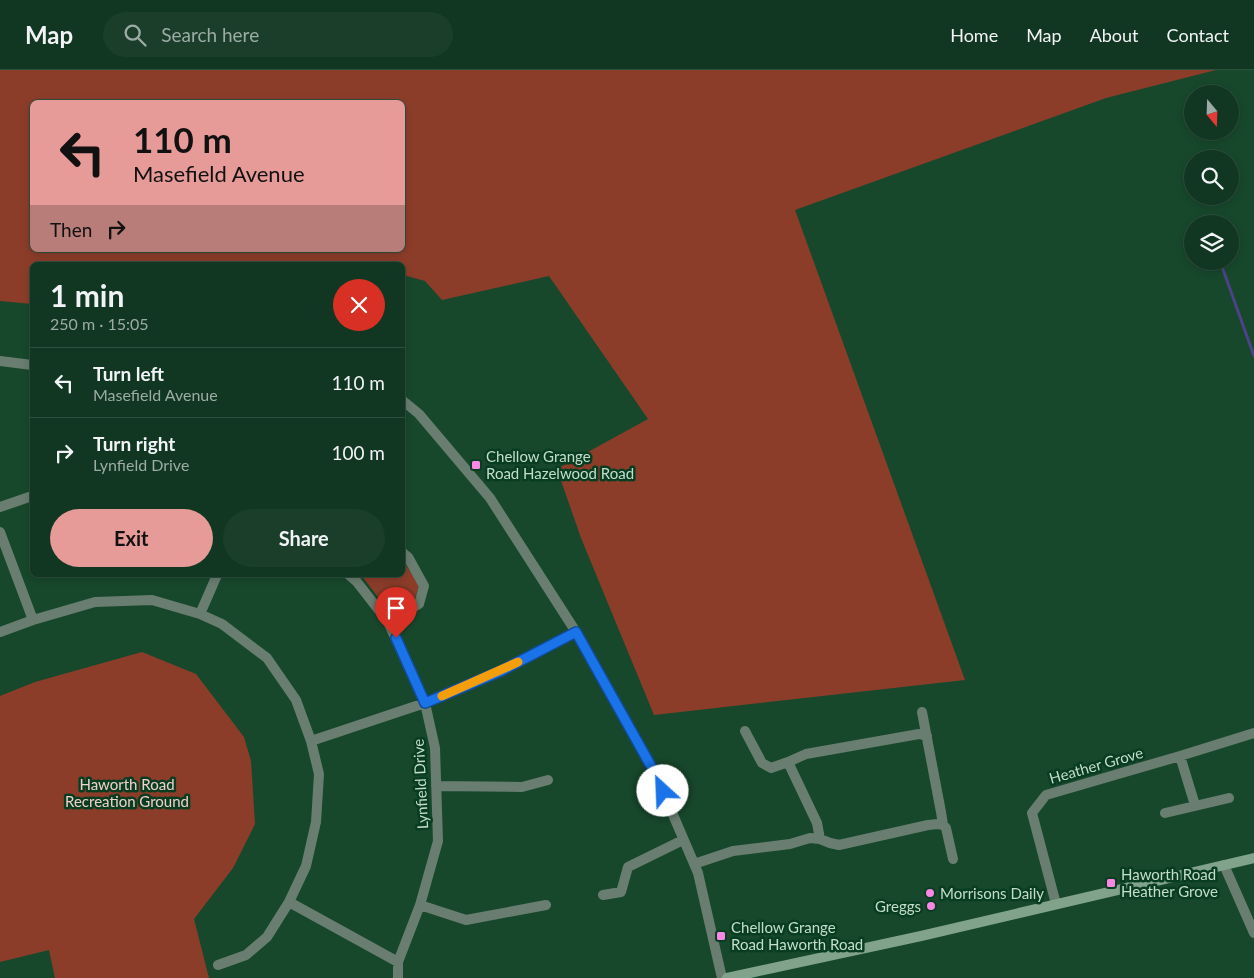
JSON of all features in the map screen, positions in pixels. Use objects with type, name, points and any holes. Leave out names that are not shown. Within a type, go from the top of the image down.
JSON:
[{"type":"main road","points":[[727,978],[888,943],[1254,858]]},
{"type":"street","points":[[0,362],[30,365]]},
{"type":"street","points":[[405,402],[419,414],[490,498],[576,632],[656,775],[698,873],[722,978]]},
{"type":"street","points":[[0,507],[30,497]]},
{"type":"street","points":[[0,532],[33,620]]},
{"type":"street","points":[[388,622],[419,604],[424,586],[405,554]]},
{"type":"street","points":[[200,614],[216,577]]},
{"type":"street","name":"Lynfield Drive","points":[[351,577],[388,622],[425,703],[435,748],[438,841],[420,905],[398,962],[398,978]]},
{"type":"street","points":[[0,632],[33,620],[95,602],[152,600],[200,614],[222,624],[266,658],[296,700],[311,741],[318,774],[316,822],[306,866],[289,902],[267,937],[246,955],[218,965]]},
{"type":"street","points":[[311,741],[425,703],[501,671],[576,632]]},
{"type":"street","points":[[922,712],[942,812],[942,825]]},
{"type":"street","points":[[746,731],[762,763],[771,768],[806,754],[919,734],[927,736]]},
{"type":"street","name":"Heather Grove","points":[[1056,904],[1032,813],[1046,795],[1254,733]]},
{"type":"street","points":[[1180,756],[1195,805]]},
{"type":"street","points":[[788,762],[817,823],[820,839]]},
{"type":"street","points":[[436,786],[522,787],[548,780]]},
{"type":"street","points":[[1165,813],[1229,798]]},
{"type":"street","points":[[694,864],[733,851],[790,844],[810,838],[820,839],[830,844],[838,844],[938,824],[946,828],[952,859]]},
{"type":"street","points":[[603,895],[621,892],[628,867],[683,840]]},
{"type":"street","points":[[1224,864],[1254,933]]},
{"type":"street","points":[[289,902],[398,962]]},
{"type":"street","points":[[420,905],[466,920],[546,905]]},
{"type":"green space","points":[[0,70],[1216,70],[1106,98],[795,210],[965,680],[654,715],[581,538],[557,469],[648,419],[549,276],[442,300],[425,281],[405,276],[405,262],[30,262],[30,304],[0,301]]},
{"type":"green space","points":[[405,563],[419,586],[414,601],[402,608],[388,610],[363,577],[405,577]]},
{"type":"green space","name":"Haworth Road Recreation Ground","points":[[142,652],[196,674],[244,737],[251,761],[255,824],[233,868],[194,919],[209,978],[55,978],[49,950],[0,962],[0,696],[35,682]]},
{"type":"waterway","points":[[1223,270],[1254,356]]},
{"type":"slow traffic","points":[[442,696],[518,662]]},
{"type":"place","name":"Chellow Grange Road Hazelwood Road","points":[[476,465]]},
{"type":"place","name":"Haworth Road Heather Grove","points":[[1111,883]]},
{"type":"place","name":"Morrisons Daily","points":[[930,893]]},
{"type":"place","name":"Greggs","points":[[931,906]]},
{"type":"place","name":"Chellow Grange Road Haworth Road","points":[[721,936]]},
{"type":"route","points":[[396,638],[425,703],[501,671],[576,632],[656,775],[663,791]]}]
